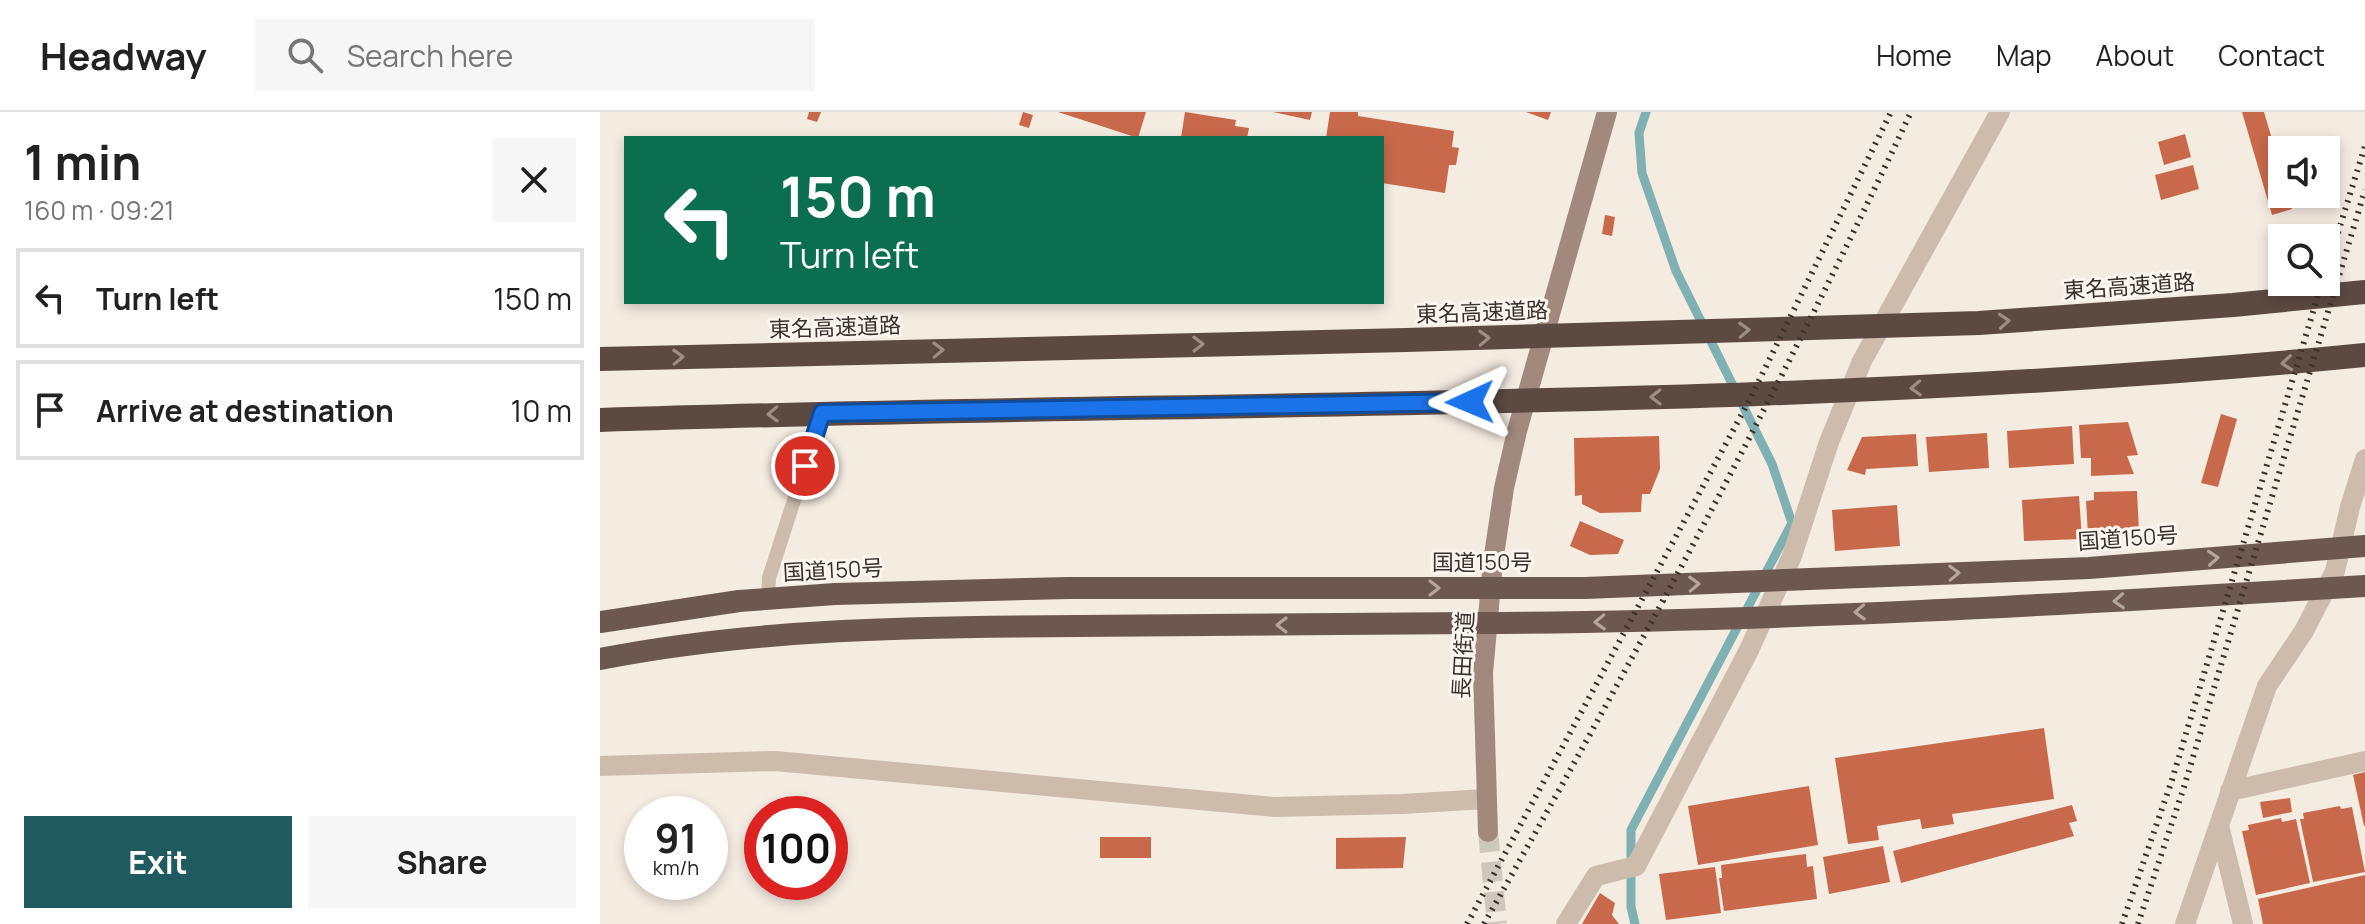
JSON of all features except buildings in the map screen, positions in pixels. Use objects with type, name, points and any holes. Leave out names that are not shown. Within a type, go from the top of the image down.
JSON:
[{"type":"highway","name":"東名高速道路","points":[[600,359],[1979,323],[2365,292]]},
{"type":"highway","points":[[600,420],[1709,396],[1997,385],[2365,355]]},
{"type":"highway","name":"国道150号","points":[[600,622],[724,603],[835,594],[1069,588],[1585,588],[2089,568],[2365,546]]},
{"type":"highway","points":[[600,659],[658,648],[763,636],[889,627],[1584,623],[2078,603],[2365,586]]},
{"type":"main road","name":"長田街道","points":[[1488,832],[1483,673],[1493,562],[1504,488],[1517,431],[1607,112]]},
{"type":"street","points":[[1566,924],[1596,876],[1636,866],[1748,652],[1792,556],[1829,442],[1862,361],[2000,112]]},
{"type":"street","points":[[2185,924],[2267,686],[2304,631],[2335,571],[2365,459]]},
{"type":"street","points":[[600,766],[775,761],[1274,807],[1486,799]]},
{"type":"street","points":[[2230,791],[2365,761]]},
{"type":"street","points":[[2219,826],[2243,924]]},
{"type":"lane","points":[[768,600],[769,578],[822,413]]},
{"type":"waterway","points":[[1635,924],[1631,907],[1631,830],[1792,523],[1772,464],[1676,271],[1642,173],[1639,133],[1646,112]]},
{"type":"tunnel","points":[[1488,832],[1497,924]]},
{"type":"railway","points":[[1467,924],[1750,399],[1891,112]]},
{"type":"railway","points":[[1484,924],[1705,522],[1811,318],[1911,112]]},
{"type":"railway","points":[[2340,226],[2365,146]]},
{"type":"railway","points":[[2138,924],[2184,787],[2365,190]]},
{"type":"railway","points":[[2122,924],[2172,780],[2318,296]]},
{"type":"route","points":[[805,466],[822,413],[1470,402]]}]
